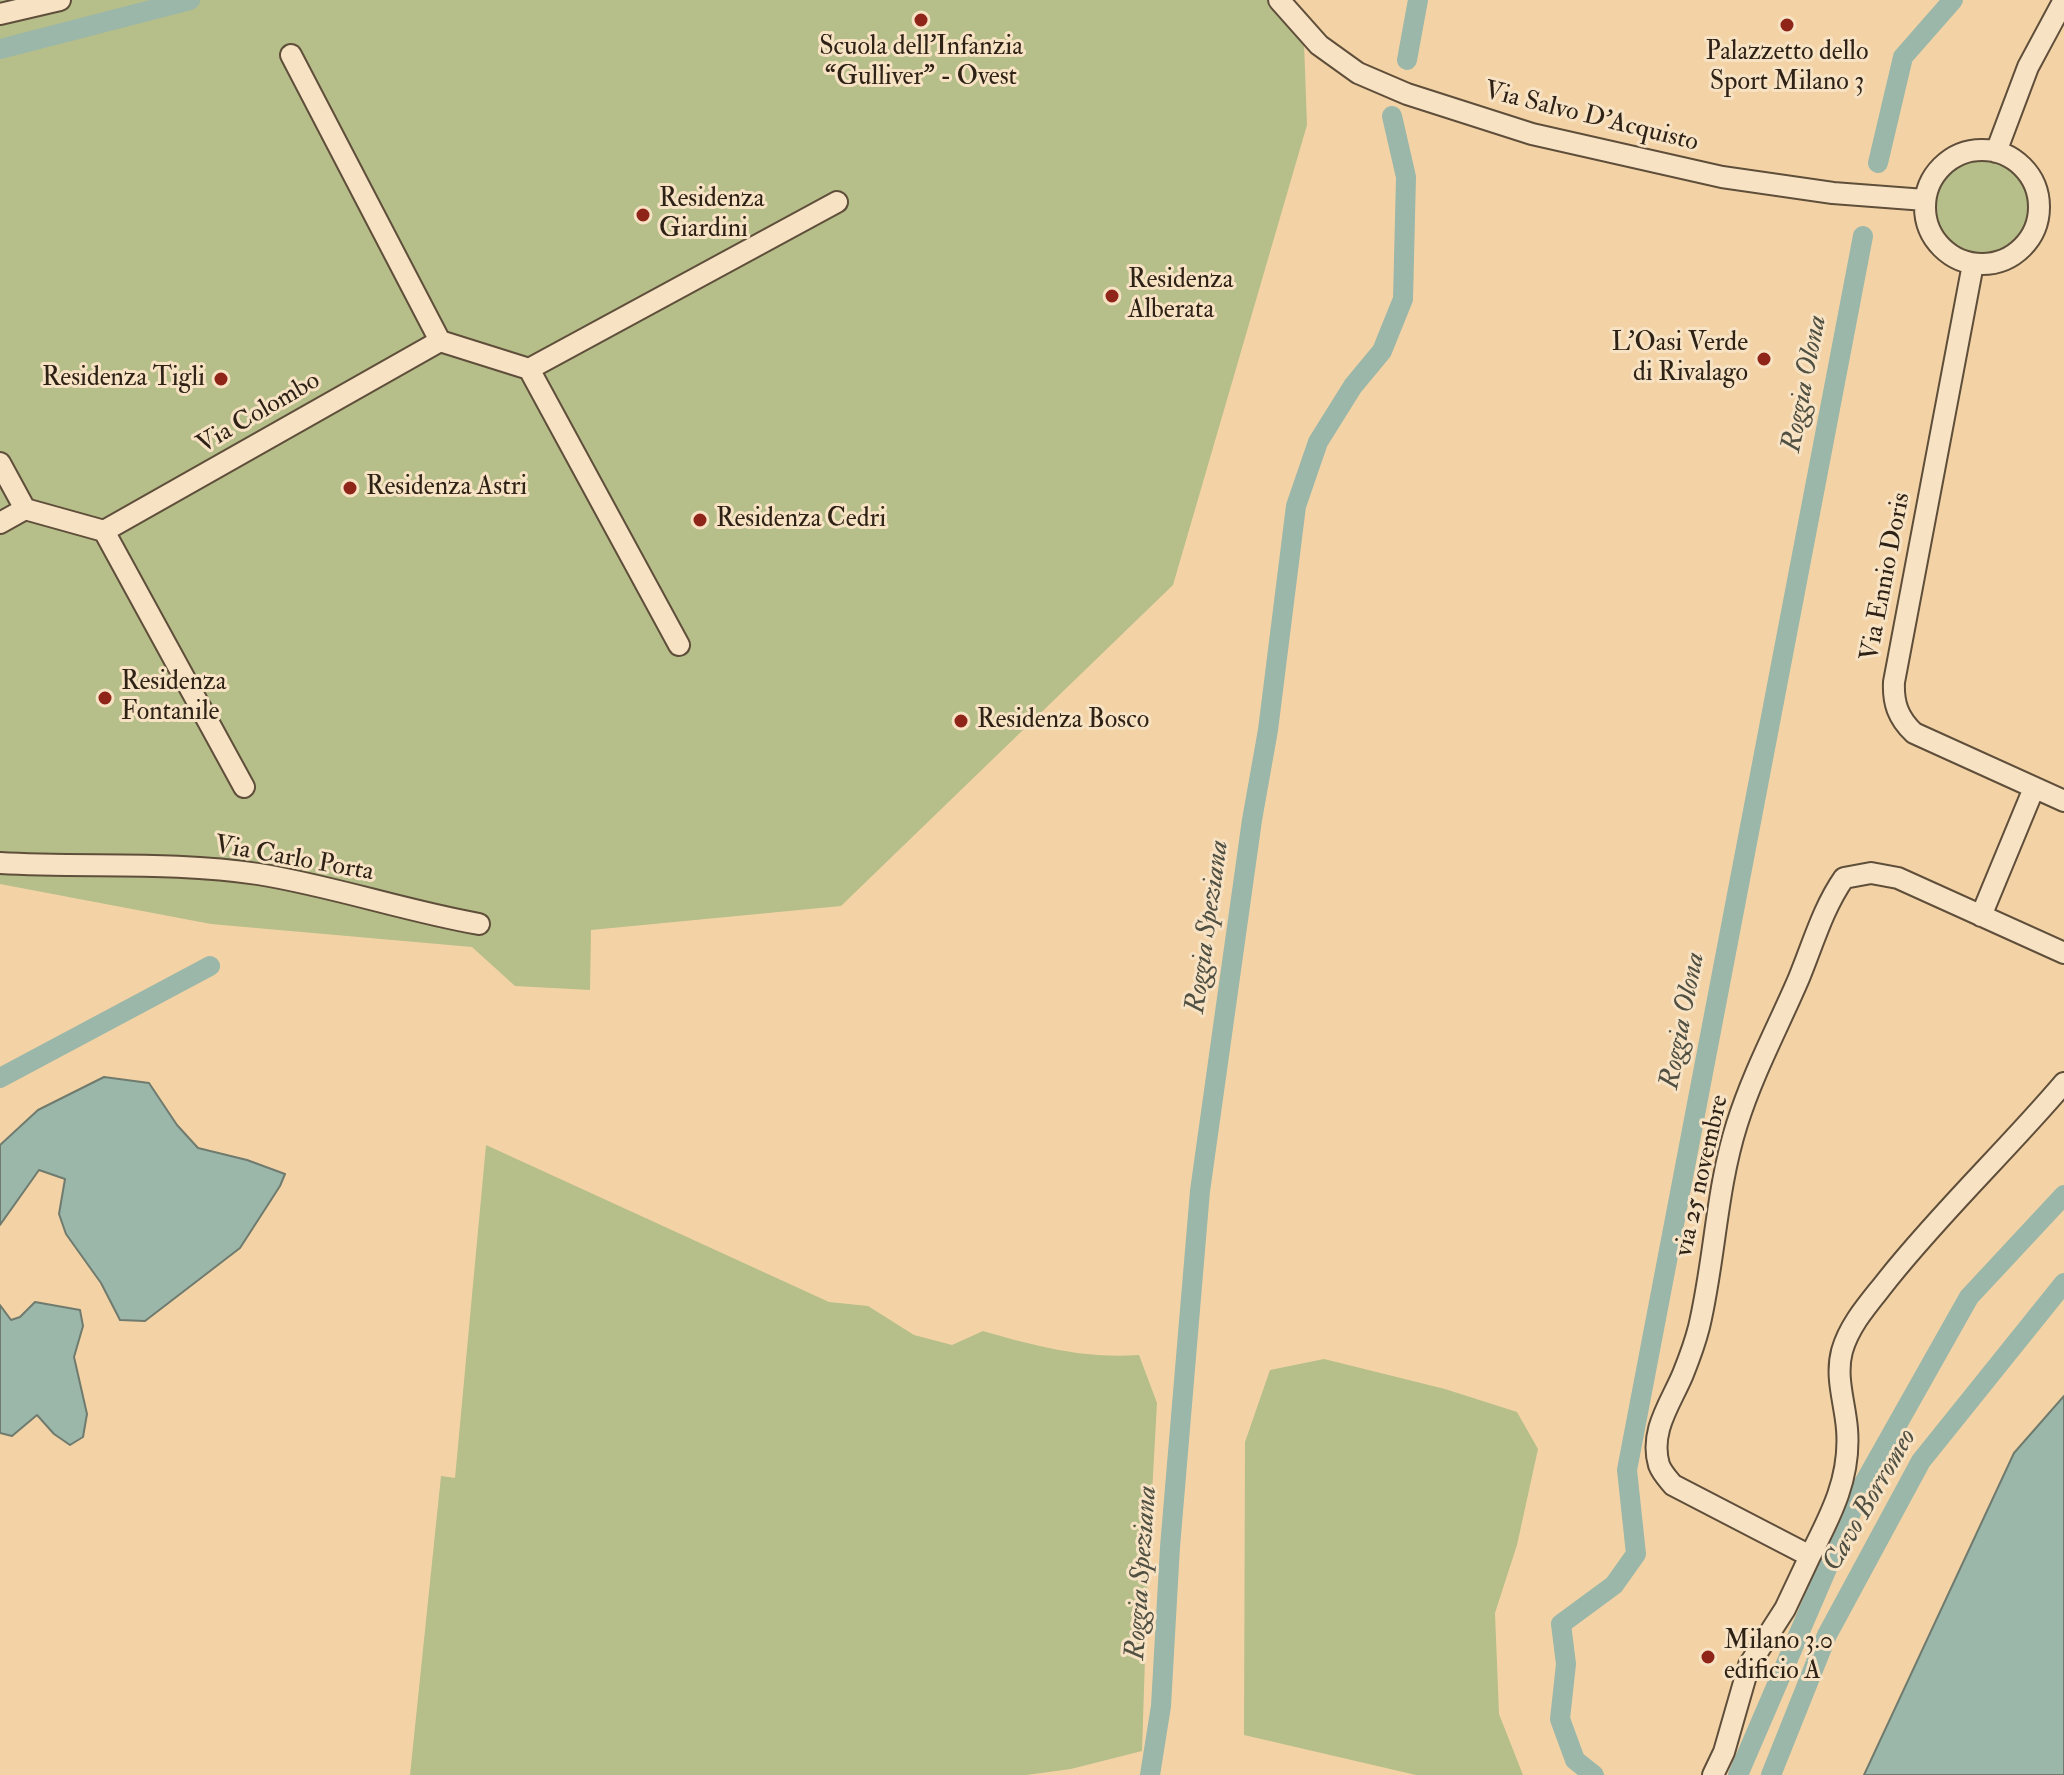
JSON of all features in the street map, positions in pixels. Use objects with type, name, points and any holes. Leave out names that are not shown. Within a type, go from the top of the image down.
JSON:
[{"type":"street","points":[[0,14],[60,0]]},
{"type":"street","name":"Via Salvo D'Acquisto","points":[[1279,0],[1319,45],[1358,73],[1407,94],[1518,130],[1590,150],[1722,177],[1833,193],[1925,200]]},
{"type":"street","points":[[1996,152],[2028,67],[2064,0]]},
{"type":"street","points":[[291,55],[440,341],[529,369],[679,645]]},
{"type":"street","points":[[1968,151],[1996,152],[2020,164],[2031,176],[2038,192],[2040,210],[2036,228],[2027,244],[2016,254],[1988,265],[1973,264],[1955,258],[1930,233],[1925,200],[1930,181],[1953,157],[1968,151]]},
{"type":"street","points":[[529,369],[837,202]]},
{"type":"street","name":"Via Ennio Doris","points":[[1973,264],[1893,697],[1899,715],[1914,733],[2064,801]]},
{"type":"street","name":"Via Colombo","points":[[104,531],[440,341]]},
{"type":"street","points":[[0,463],[25,509]]},
{"type":"street","points":[[0,523],[25,509],[104,531],[244,787]]},
{"type":"street","points":[[1981,916],[2034,788]]},
{"type":"street","name":"Via Carlo Porta","points":[[0,863],[188,868],[258,874],[479,924]]},
{"type":"street","name":"via 25 novembre","points":[[1810,1556],[1673,1485],[1660,1469],[1656,1448],[1662,1417],[1683,1374],[1699,1328],[1714,1226],[1736,1126],[1763,1055],[1835,891],[1844,878],[1871,873],[1898,878],[2064,953]]},
{"type":"street","points":[[1713,1775],[1724,1752],[1749,1665],[1785,1609],[1835,1506],[1848,1464],[1839,1369],[1842,1349],[1855,1322],[1920,1239],[2064,1083]]},
{"type":"green space","points":[[0,0],[1274,0],[1304,43],[1307,125],[1173,585],[841,906],[591,930],[590,990],[515,986],[472,947],[211,924],[0,884]]},
{"type":"green space","points":[[1983,158],[2001,162],[2017,172],[2027,188],[2031,206],[2027,224],[2017,240],[2001,250],[1983,254],[1965,250],[1949,240],[1939,224],[1935,206],[1939,188],[1949,172],[1965,162]]},
{"type":"green space","points":[[486,1145],[829,1302],[868,1306],[914,1335],[952,1345],[983,1331],[1079,1353],[1139,1355],[1157,1403],[1142,1751],[1071,1769],[1026,1775],[410,1775],[441,1476],[455,1478]]},
{"type":"green space","points":[[1324,1359],[1445,1389],[1517,1412],[1538,1449],[1517,1545],[1495,1613],[1499,1714],[1523,1775],[1416,1775],[1244,1735],[1245,1442],[1270,1370]]},
{"type":"shaded area","points":[[104,1077],[149,1083],[177,1125],[198,1148],[247,1160],[285,1174],[240,1248],[145,1321],[120,1320],[101,1283],[66,1234],[59,1214],[65,1179],[39,1170],[0,1225],[0,1145],[38,1110]]},
{"type":"shaded area","points":[[35,1302],[80,1310],[83,1326],[74,1357],[87,1414],[83,1437],[70,1445],[54,1434],[37,1415],[12,1436],[0,1433],[0,1305],[11,1320],[20,1317]]},
{"type":"shaded area","points":[[2064,1396],[2064,1775],[1864,1775],[2014,1453]]},
{"type":"waterway","points":[[0,49],[190,0]]},
{"type":"waterway","name":"Roggia Speziana","points":[[1407,60],[1418,0]]},
{"type":"waterway","name":"Roggia Olona","points":[[1878,163],[1903,57],[1953,0]]},
{"type":"waterway","name":"Roggia Speziana","points":[[1150,1775],[1161,1706],[1170,1547],[1200,1191],[1252,820],[1268,730],[1296,506],[1318,442],[1353,386],[1382,351],[1403,299],[1406,177],[1392,116]]},
{"type":"waterway","name":"Roggia Olona","points":[[1594,1775],[1575,1760],[1560,1719],[1566,1664],[1561,1624],[1614,1585],[1636,1554],[1627,1470],[1863,236]]},
{"type":"waterway","points":[[0,1078],[210,966]]},
{"type":"waterway","points":[[1738,1775],[1863,1485],[1969,1297],[2064,1195]]},
{"type":"waterway","name":"Cavo Borromeo","points":[[1771,1775],[1827,1635],[1921,1461],[2064,1283]]},
{"type":"place","name":"Scuola dell’Infanzia “Gulliver” - Ovest","points":[[921,20]]},
{"type":"place","name":"Palazzetto dello Sport Milano 3","points":[[1787,25]]},
{"type":"place","name":"Residenza Giardini","points":[[643,215]]},
{"type":"place","name":"Residenza Alberata","points":[[1112,296]]},
{"type":"place","name":"L'Oasi Verde di Rivalago","points":[[1764,359]]},
{"type":"place","name":"Residenza Tigli","points":[[221,379]]},
{"type":"place","name":"Residenza Astri","points":[[350,488]]},
{"type":"place","name":"Residenza Cedri","points":[[700,520]]},
{"type":"place","name":"Residenza Fontanile","points":[[105,698]]},
{"type":"place","name":"Residenza Bosco","points":[[961,721]]},
{"type":"place","name":"Milano 3.0 edificio A","points":[[1708,1657]]}]
